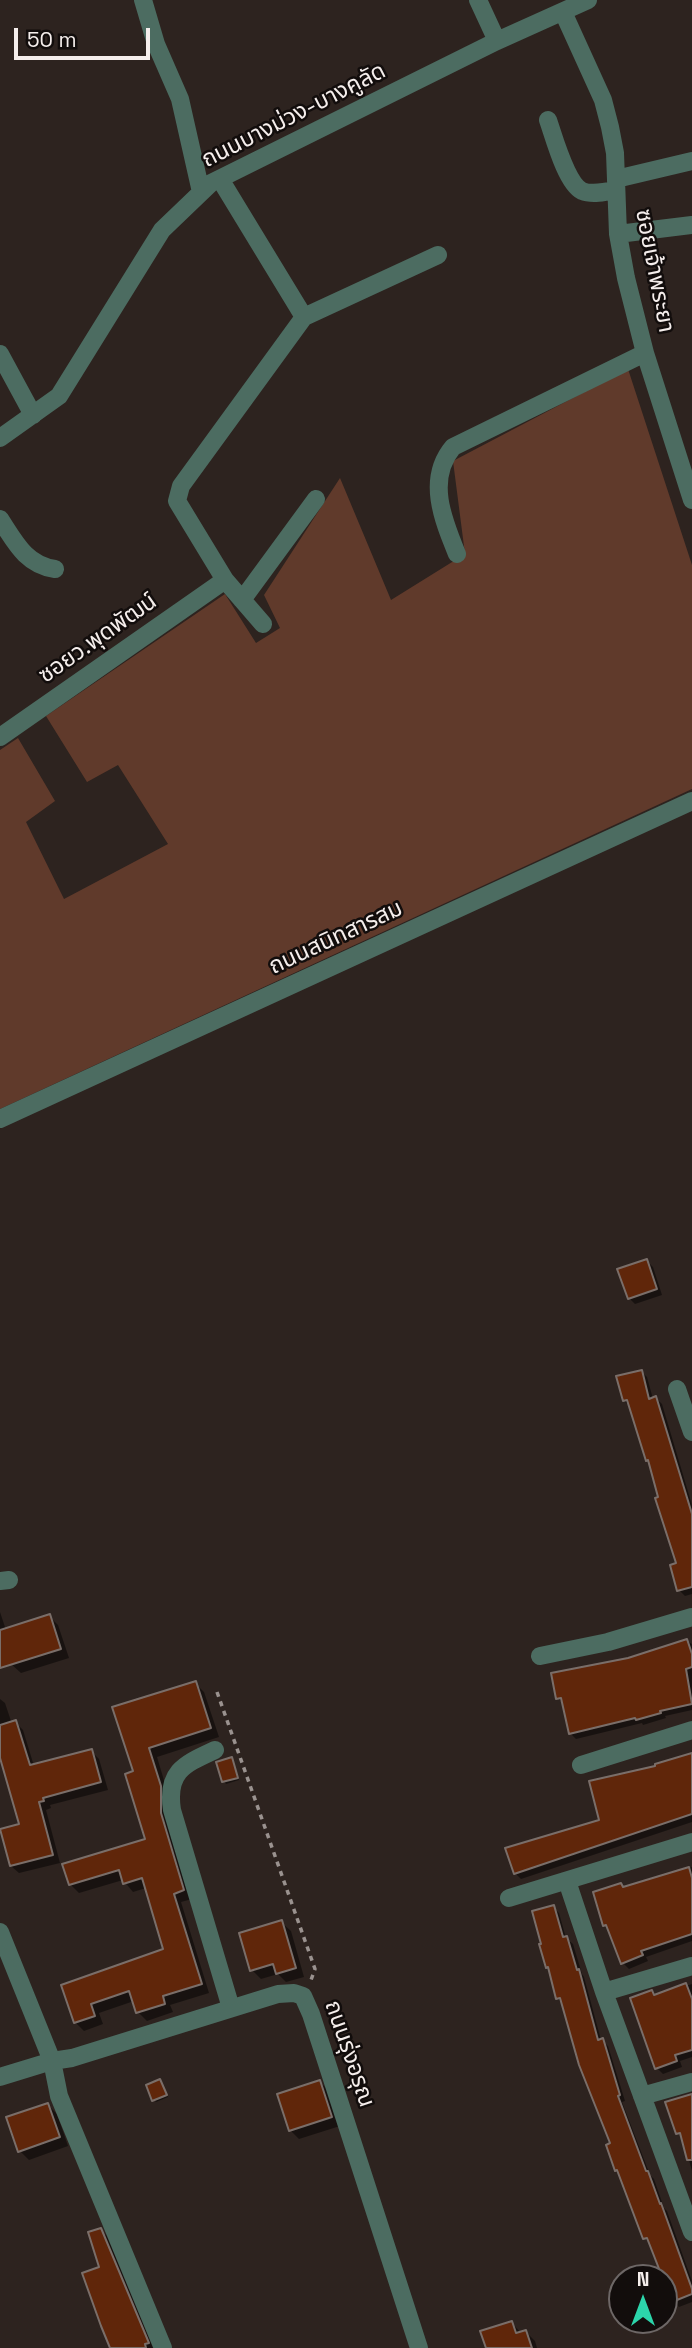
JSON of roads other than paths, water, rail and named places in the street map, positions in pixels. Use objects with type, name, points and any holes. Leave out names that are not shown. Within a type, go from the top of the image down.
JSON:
[{"type":"street","points":[[143,0],[156,44],[180,99],[201,192]]},
{"type":"street","points":[[478,0],[498,41]]},
{"type":"street","name":"ถนนบางม่วง-บางคูลัด","points":[[0,438],[59,396],[162,230],[201,192],[220,179],[498,41],[588,0]]},
{"type":"street","name":"ซอยเจ้าพระยา","points":[[563,12],[603,100],[615,153],[618,234],[626,278],[645,352],[692,500]]},
{"type":"street","points":[[548,120],[569,175],[576,186],[585,192],[692,161]]},
{"type":"street","points":[[220,179],[304,317]]},
{"type":"street","points":[[618,234],[692,225]]},
{"type":"street","points":[[263,624],[225,580],[177,501],[181,486],[304,317],[439,256]]},
{"type":"street","points":[[457,554],[443,520],[438,495],[440,472],[445,456],[453,447],[645,352]]},
{"type":"street","points":[[0,354],[33,415]]},
{"type":"street","points":[[242,600],[316,499]]},
{"type":"street","points":[[0,519],[25,556],[43,568],[55,569]]},
{"type":"street","name":"ซอยว.พุดพัฒน์","points":[[0,737],[225,580]]},
{"type":"street","name":"ถนนสนิทสารสม","points":[[0,1119],[692,802]]},
{"type":"street","points":[[677,1389],[692,1432]]},
{"type":"street","points":[[540,1656],[608,1642],[692,1617]]},
{"type":"street","points":[[581,1765],[692,1730]]},
{"type":"street","points":[[215,1750],[183,1765],[174,1779],[170,1794],[172,1810],[231,2008]]},
{"type":"street","points":[[509,1898],[692,1842]]},
{"type":"street","points":[[567,1881],[642,2096],[686,2198],[692,2232]]},
{"type":"street","points":[[0,1932],[52,2061],[59,2096],[163,2348]]},
{"type":"street","points":[[604,1992],[692,1966]]},
{"type":"street","name":"ถนนรุ่งอรุณ","points":[[0,2077],[52,2061],[72,2059],[278,1994],[294,1993],[303,1996],[419,2348]]},
{"type":"street","points":[[642,2096],[692,2082]]}]
